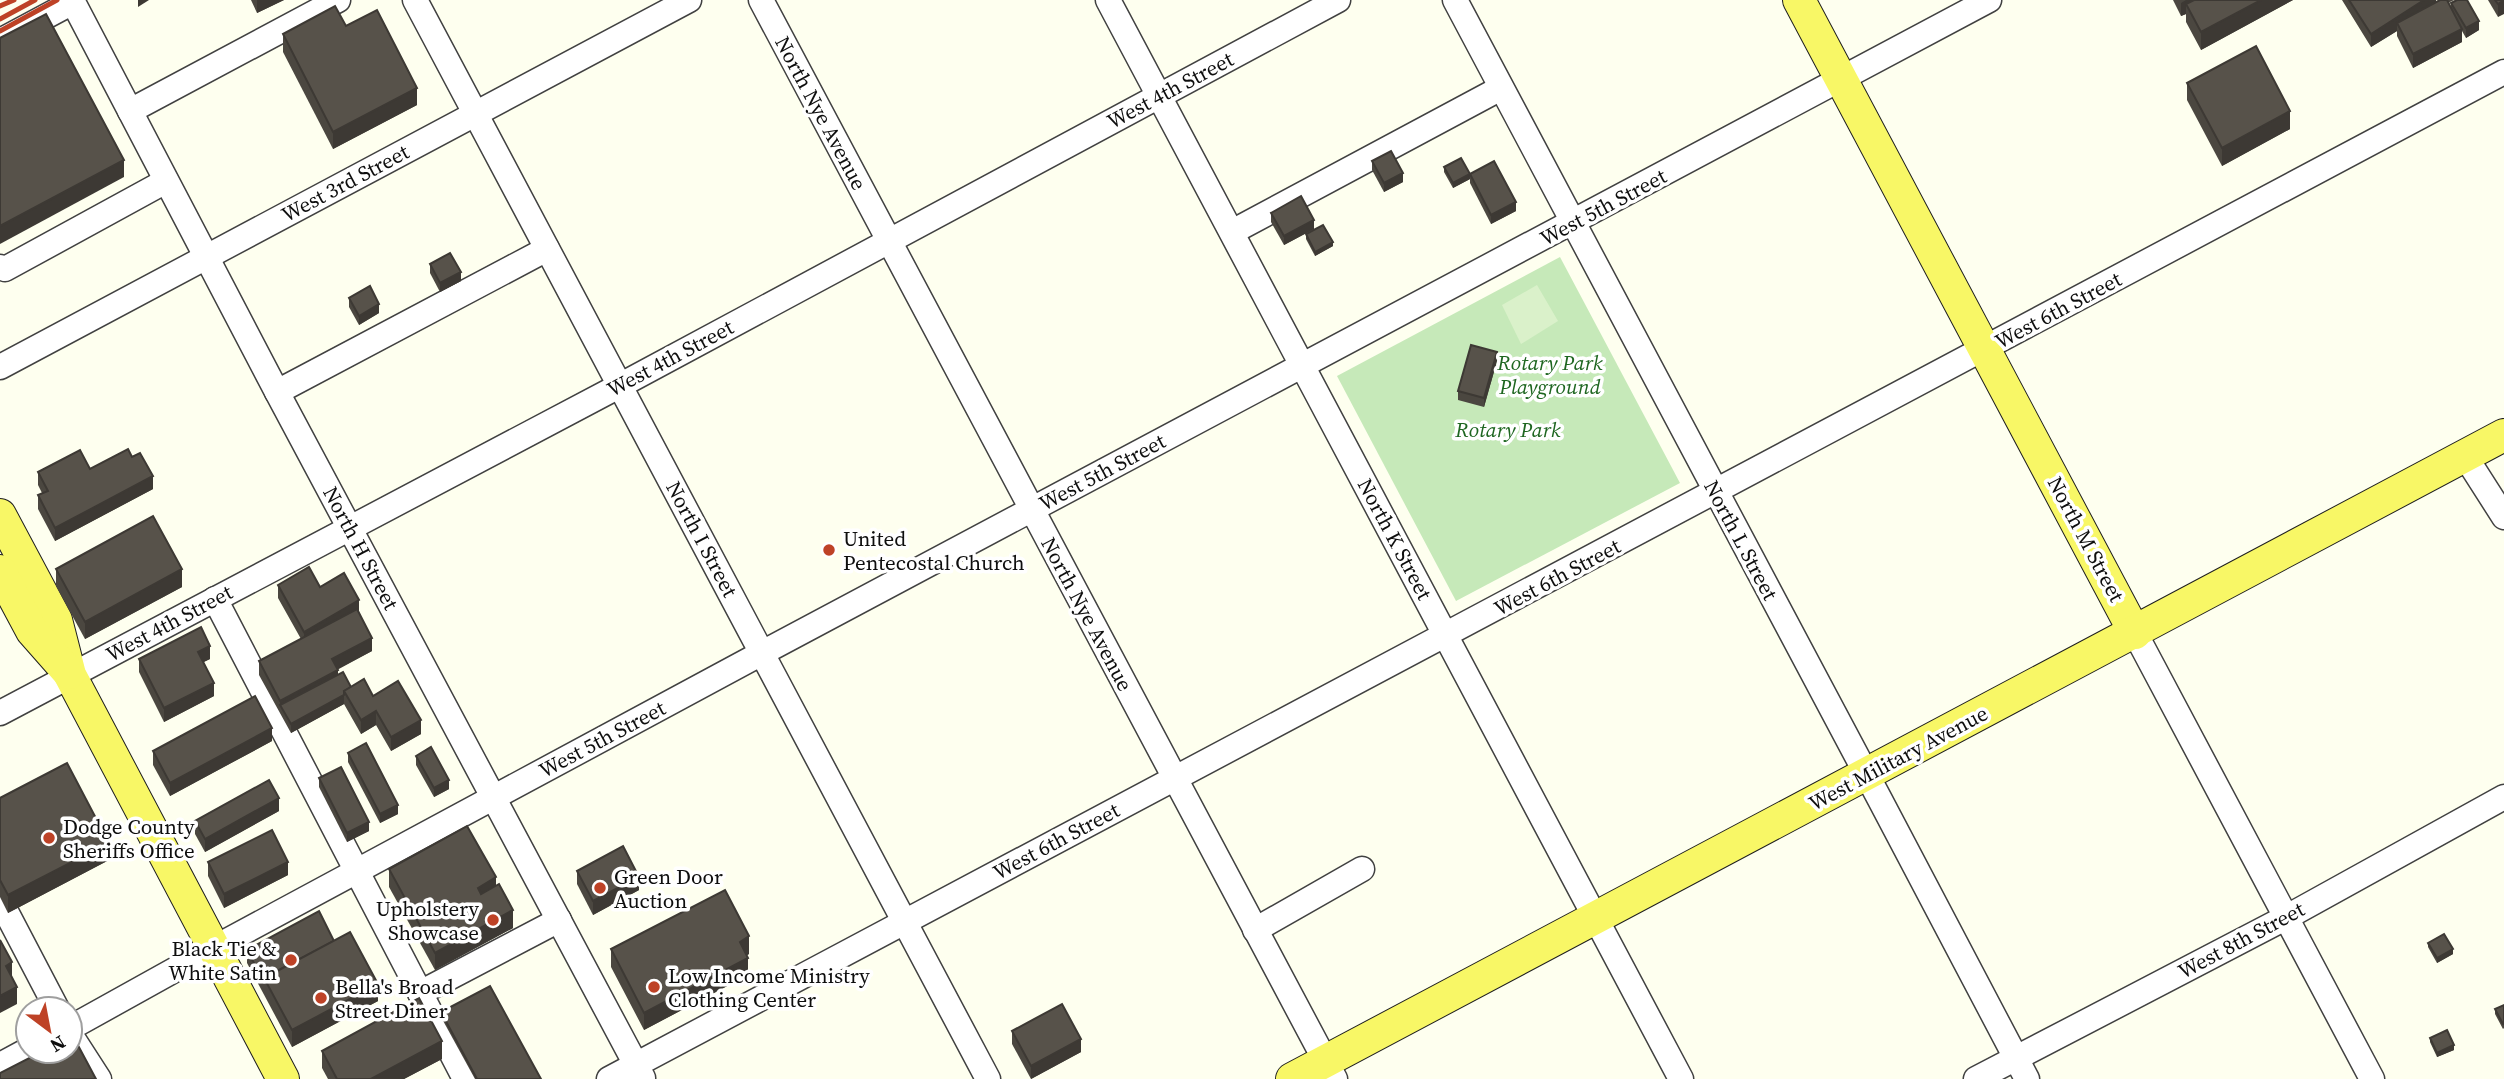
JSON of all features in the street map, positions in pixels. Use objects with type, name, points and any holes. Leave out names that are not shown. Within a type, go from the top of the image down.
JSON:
[{"type":"main road","name":"North M Street","points":[[1799,0],[2136,633]]},
{"type":"main road","name":"West Military Avenue","points":[[1292,1079],[1331,1070],[1594,918],[2136,633],[2504,435]]},
{"type":"main road","points":[[0,515],[56,620],[70,675]]},
{"type":"main road","points":[[0,571],[32,631],[70,675],[284,1079]]},
{"type":"street","points":[[130,111],[338,0]]},
{"type":"street","name":"North I Street","points":[[415,0],[988,1079]]},
{"type":"street","name":"West 3rd Street","points":[[0,367],[689,0]]},
{"type":"street","name":"North Nye Avenue","points":[[761,0],[1331,1070]]},
{"type":"street","name":"North K Street","points":[[1108,0],[1681,1079]]},
{"type":"street","name":"West 4th Street","points":[[0,713],[621,385],[1338,0]]},
{"type":"street","name":"North L Street","points":[[1455,0],[2022,1068]]},
{"type":"street","name":"West 5th Street","points":[[84,1020],[762,653],[1989,0]]},
{"type":"street","name":"North H Street","points":[[0,41],[72,2],[640,1072]]},
{"type":"street","name":"West 6th Street","points":[[609,1079],[640,1072],[905,922],[2504,72]]},
{"type":"street","points":[[1232,232],[1501,88]]},
{"type":"street","points":[[0,267],[5,269],[166,181]]},
{"type":"street","points":[[277,391],[547,249]]},
{"type":"street","points":[[2465,456],[2504,517]]},
{"type":"street","points":[[215,598],[464,1079]]},
{"type":"street","name":"North M Street","points":[[2136,633],[2372,1079]]},
{"type":"street","name":"West 8th Street","points":[[1976,1079],[2022,1068],[2504,797]]},
{"type":"street","points":[[1255,930],[1362,869]]},
{"type":"street","points":[[0,900],[50,995]]},
{"type":"street","points":[[404,1018],[424,1000],[559,920]]},
{"type":"street","points":[[84,1056],[99,1079]]},
{"type":"green space","name":"Rotary Park","points":[[1560,257],[1680,483],[1456,601],[1337,376]]},
{"type":"green space","points":[[1537,285],[1558,321],[1521,344],[1502,305]]},
{"type":"building","points":[[2194,0],[2261,0],[2201,32],[2186,4]]},
{"type":"building","points":[[2349,0],[2424,0],[2371,34]]},
{"type":"building","points":[[2440,0],[2447,0],[2462,29],[2413,54],[2397,23]]},
{"type":"building","points":[[2467,0],[2479,21],[2466,28],[2451,3]]},
{"type":"building","points":[[335,6],[346,26],[377,10],[417,88],[333,132],[283,34]]},
{"type":"building","points":[[46,14],[124,160],[0,226],[0,38]]},
{"type":"building","points":[[2256,46],[2290,111],[2222,148],[2187,83]]},
{"type":"building","points":[[1391,151],[1403,173],[1384,183],[1372,161]]},
{"type":"building","points":[[1461,158],[1470,174],[1453,183],[1444,167]]},
{"type":"building","points":[[1494,161],[1516,202],[1491,215],[1470,174]]},
{"type":"building","points":[[1301,196],[1314,220],[1284,236],[1271,213]]},
{"type":"building","points":[[1323,225],[1333,242],[1315,252],[1306,234]]},
{"type":"building","points":[[450,253],[461,272],[440,283],[430,264]]},
{"type":"building","points":[[370,286],[379,304],[359,316],[349,298]]},
{"type":"building","points":[[1471,345],[1497,352],[1484,398],[1458,391]]},
{"type":"building","points":[[128,449],[132,457],[140,453],[153,476],[55,528],[38,495],[48,491],[38,472],[80,450],[90,469]]},
{"type":"building","points":[[153,516],[182,569],[85,622],[56,569]]},
{"type":"building","points":[[309,567],[320,587],[344,573],[359,600],[304,632],[278,585]]},
{"type":"building","points":[[357,609],[372,638],[332,659],[338,670],[280,701],[259,661]]},
{"type":"building","points":[[201,627],[210,646],[198,652],[214,683],[164,708],[139,659]]},
{"type":"building","points":[[343,672],[351,687],[344,691],[344,695],[291,724],[280,705]]},
{"type":"building","points":[[364,679],[373,696],[398,681],[421,720],[391,737],[376,711],[361,720],[344,691]]},
{"type":"building","points":[[255,696],[272,728],[170,783],[153,751]]},
{"type":"building","points":[[366,743],[398,805],[380,814],[348,753]]},
{"type":"building","points":[[431,747],[449,780],[434,788],[416,756]]},
{"type":"building","name":"Dodge County Sheriffs Office","points":[[67,763],[109,843],[8,895],[0,880],[0,798]]},
{"type":"building","points":[[341,767],[369,822],[347,833],[319,778]]},
{"type":"building","points":[[269,780],[279,798],[205,839],[195,821]]},
{"type":"building","points":[[467,826],[496,877],[478,888],[481,894],[499,884],[513,910],[435,953],[389,869]]},
{"type":"building","points":[[272,830],[288,862],[224,894],[208,862]]},
{"type":"building","points":[[623,846],[639,877],[593,901],[577,871]]},
{"type":"building","points":[[725,890],[749,936],[740,942],[748,958],[644,1013],[611,949]]},
{"type":"building","points":[[319,911],[334,941],[264,978],[264,982],[247,950]]},
{"type":"building","name":"Bella's Broad Street Diner","points":[[350,932],[378,984],[292,1030],[264,978]]},
{"type":"building","points":[[2444,934],[2453,949],[2437,958],[2428,943]]},
{"type":"building","points":[[0,940],[12,962],[6,966],[17,987],[0,996]]},
{"type":"building","points":[[490,986],[541,1079],[477,1079],[441,1012]]},
{"type":"building","points":[[419,998],[442,1041],[371,1079],[337,1079],[322,1051]]},
{"type":"building","points":[[1062,1004],[1081,1039],[1031,1066],[1012,1031]]},
{"type":"building","points":[[2504,1005],[2504,1024],[2503,1024],[2495,1009]]},
{"type":"building","points":[[2447,1030],[2454,1045],[2437,1053],[2430,1038]]},
{"type":"building","points":[[84,1057],[96,1079],[0,1079],[0,1073],[16,1065],[84,1065]]},
{"type":"railway","points":[[0,6],[14,0]]},
{"type":"railway","points":[[0,19],[35,0]]},
{"type":"railway","points":[[0,31],[57,0]]},
{"type":"place","name":"United Pentecostal Church","points":[[829,550]]},
{"type":"place","name":"Dodge County Sheriffs Office","points":[[49,838]]},
{"type":"place","name":"Green Door Auction","points":[[600,888]]},
{"type":"place","name":"Upholstery Showcase","points":[[493,920]]},
{"type":"place","name":"Black Tie & White Satin","points":[[291,960]]},
{"type":"place","name":"Low Income Ministry Clothing Center","points":[[654,987]]},
{"type":"place","name":"Bella's Broad Street Diner","points":[[321,998]]},
{"type":"park label","name":"Rotary Park Playground","points":[[1550,374]]}]
